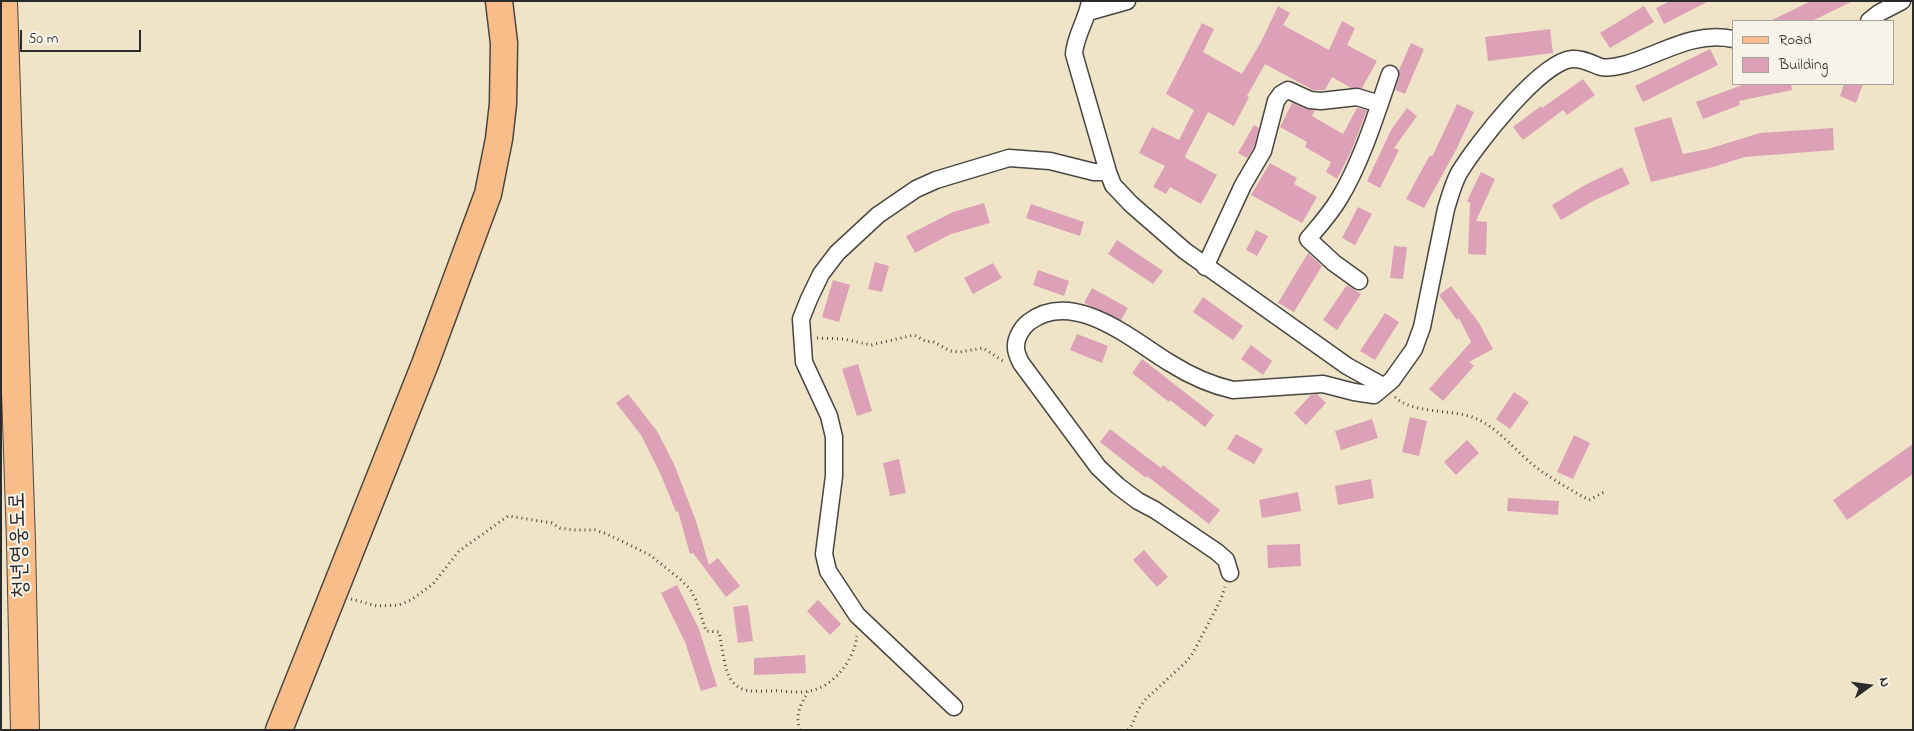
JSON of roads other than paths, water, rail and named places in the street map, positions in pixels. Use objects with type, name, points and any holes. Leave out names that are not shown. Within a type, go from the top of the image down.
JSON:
[{"type":"highway","name":"청년영웅도로","points":[[3,1],[21,542],[25,730]]},
{"type":"main road","points":[[278,730],[334,595],[425,364],[488,194],[499,139],[503,104],[504,43],[499,1]]},
{"type":"street","points":[[1127,1],[1089,7],[1075,43],[1074,54],[1108,172],[1114,185],[1130,204],[1205,267],[1347,366],[1384,386]]},
{"type":"street","points":[[1870,20],[1879,13],[1902,1]]},
{"type":"street","points":[[1230,573],[1226,560],[1217,552],[1155,510],[1138,501],[1118,486],[1098,467],[1021,363],[1016,349],[1020,334],[1026,324],[1047,312],[1058,310],[1090,316],[1107,323],[1171,364],[1220,387],[1233,390],[1323,384],[1374,395],[1392,380],[1414,349],[1422,327],[1451,190],[1460,172],[1492,127],[1521,95],[1550,69],[1573,59],[1612,68],[1710,36],[1732,39]]},
{"type":"street","points":[[1359,281],[1334,263],[1308,239],[1333,207],[1349,181],[1390,74]]},
{"type":"street","points":[[1205,267],[1243,185],[1263,151],[1276,101],[1281,94],[1288,90],[1310,100],[1321,101],[1357,97],[1380,104]]},
{"type":"street","points":[[954,706],[857,615],[828,571],[824,554],[834,476],[834,437],[829,416],[804,362],[801,319],[808,299],[821,274],[837,252],[878,215],[916,189],[936,180],[1010,158],[1050,161],[1094,172],[1108,172]]}]
